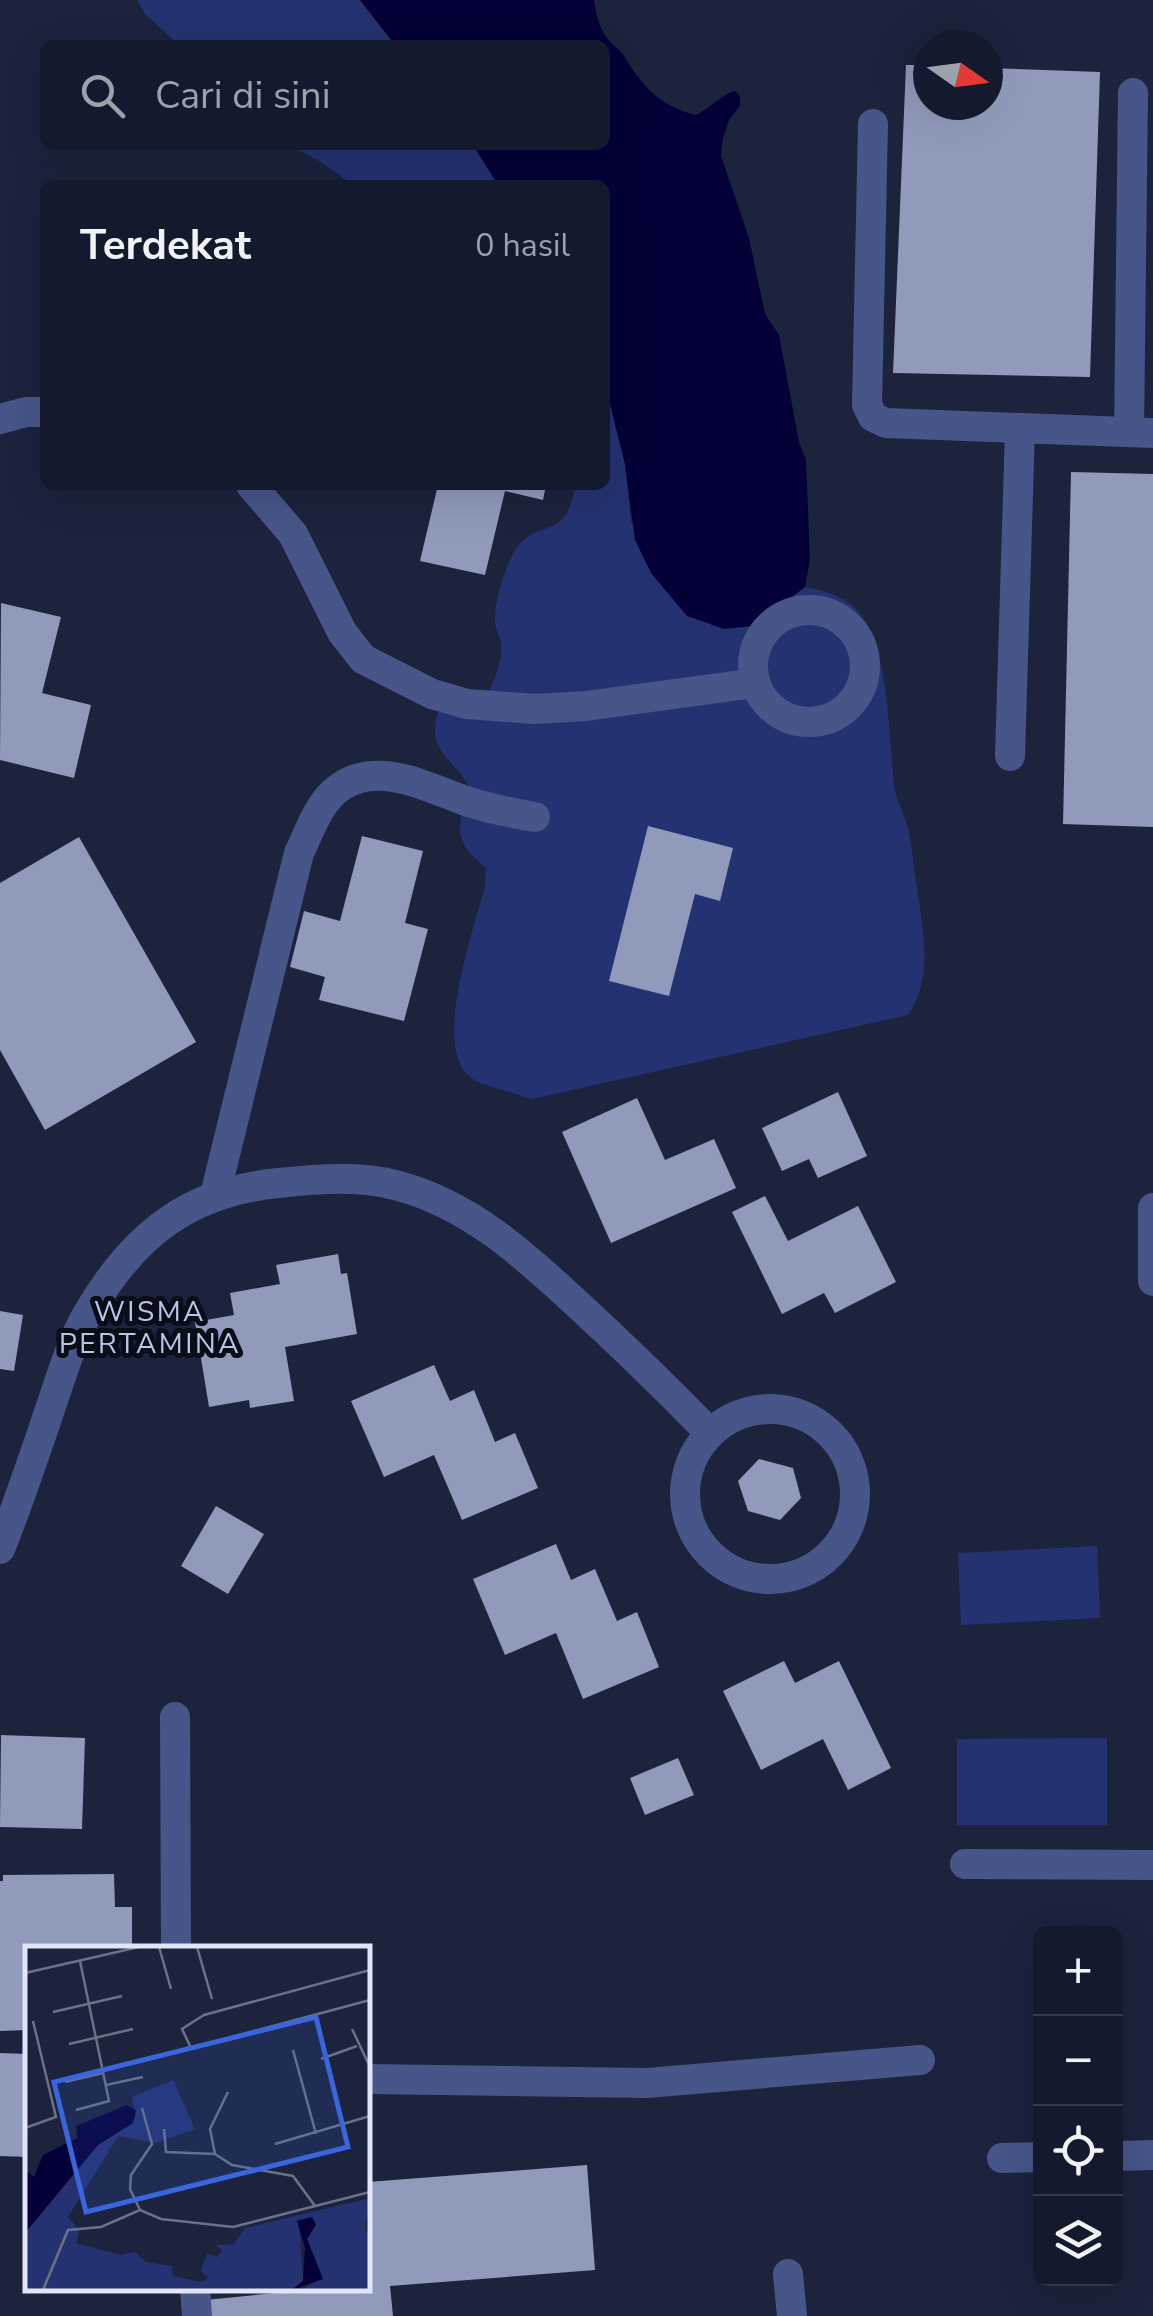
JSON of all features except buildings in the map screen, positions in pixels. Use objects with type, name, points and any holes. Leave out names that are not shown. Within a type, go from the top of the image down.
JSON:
[{"type":"street","points":[[872,124],[869,411],[886,423],[1141,433],[1133,94]]},
{"type":"street","points":[[0,419],[40,412]]},
{"type":"street","points":[[1010,756],[1020,428]]},
{"type":"street","points":[[255,490],[293,534],[342,632],[362,659],[432,694],[467,704],[535,709],[604,704],[755,683]]},
{"type":"street","points":[[216,1195],[299,853],[334,792],[358,778],[398,776],[467,802],[535,817]]},
{"type":"street","points":[[0,1548],[72,1345],[90,1310],[130,1254],[158,1226],[216,1195],[292,1182],[361,1180],[399,1186],[479,1221],[520,1252],[633,1355],[710,1433]]},
{"type":"street","points":[[1153,1208],[1153,1280]]},
{"type":"street","points":[[775,1408],[809,1418],[837,1440],[852,1472],[854,1508],[842,1540],[830,1554],[800,1574],[765,1579],[731,1570],[703,1548],[688,1516],[685,1498],[691,1463],[710,1433],[740,1414],[775,1408]]},
{"type":"street","points":[[175,1717],[176,1946]]},
{"type":"street","points":[[966,1864],[1153,1865]]},
{"type":"street","points":[[370,2079],[647,2083],[920,2060]]},
{"type":"street","points":[[1123,2156],[1153,2156]]},
{"type":"street","points":[[1002,2158],[1033,2158]]},
{"type":"street","points":[[788,2274],[792,2316]]},
{"type":"street","points":[[195,2291],[197,2316]]},
{"type":"shaded area","points":[[137,0],[360,0],[391,40],[174,40],[145,14]]},
{"type":"shaded area","points":[[360,0],[594,0],[598,20],[609,40],[391,40]]},
{"type":"shaded area","points":[[610,41],[645,86],[662,101],[683,111],[696,115],[731,92],[740,96],[740,106],[729,120],[723,138],[721,156],[749,238],[765,314],[779,335],[799,442],[806,460],[810,559],[805,587],[774,611],[763,625],[724,629],[687,616],[651,573],[635,540],[625,464],[610,404],[610,180],[495,180],[476,150],[610,150]]},
{"type":"shaded area","points":[[298,150],[476,150],[495,180],[347,180]]},
{"type":"shaded area","points":[[610,404],[625,464],[631,522],[687,616],[763,625],[774,611],[805,587],[846,601],[864,619],[879,654],[894,784],[909,834],[921,915],[924,967],[908,1015],[532,1099],[485,1085],[460,1065],[455,1017],[486,868],[462,839],[460,822],[468,784],[438,744],[435,725],[438,712],[474,714],[479,708],[497,671],[501,652],[495,614],[513,554],[530,535],[557,523],[571,504],[574,490],[610,490]]},
{"type":"shaded area","points":[[1097,1546],[1100,1618],[961,1625],[958,1553]]},
{"type":"shaded area","points":[[1107,1738],[1107,1825],[957,1825],[957,1739]]},
{"type":"district","name":"WISMA PERTAMINA","points":[[150,1328]]}]
